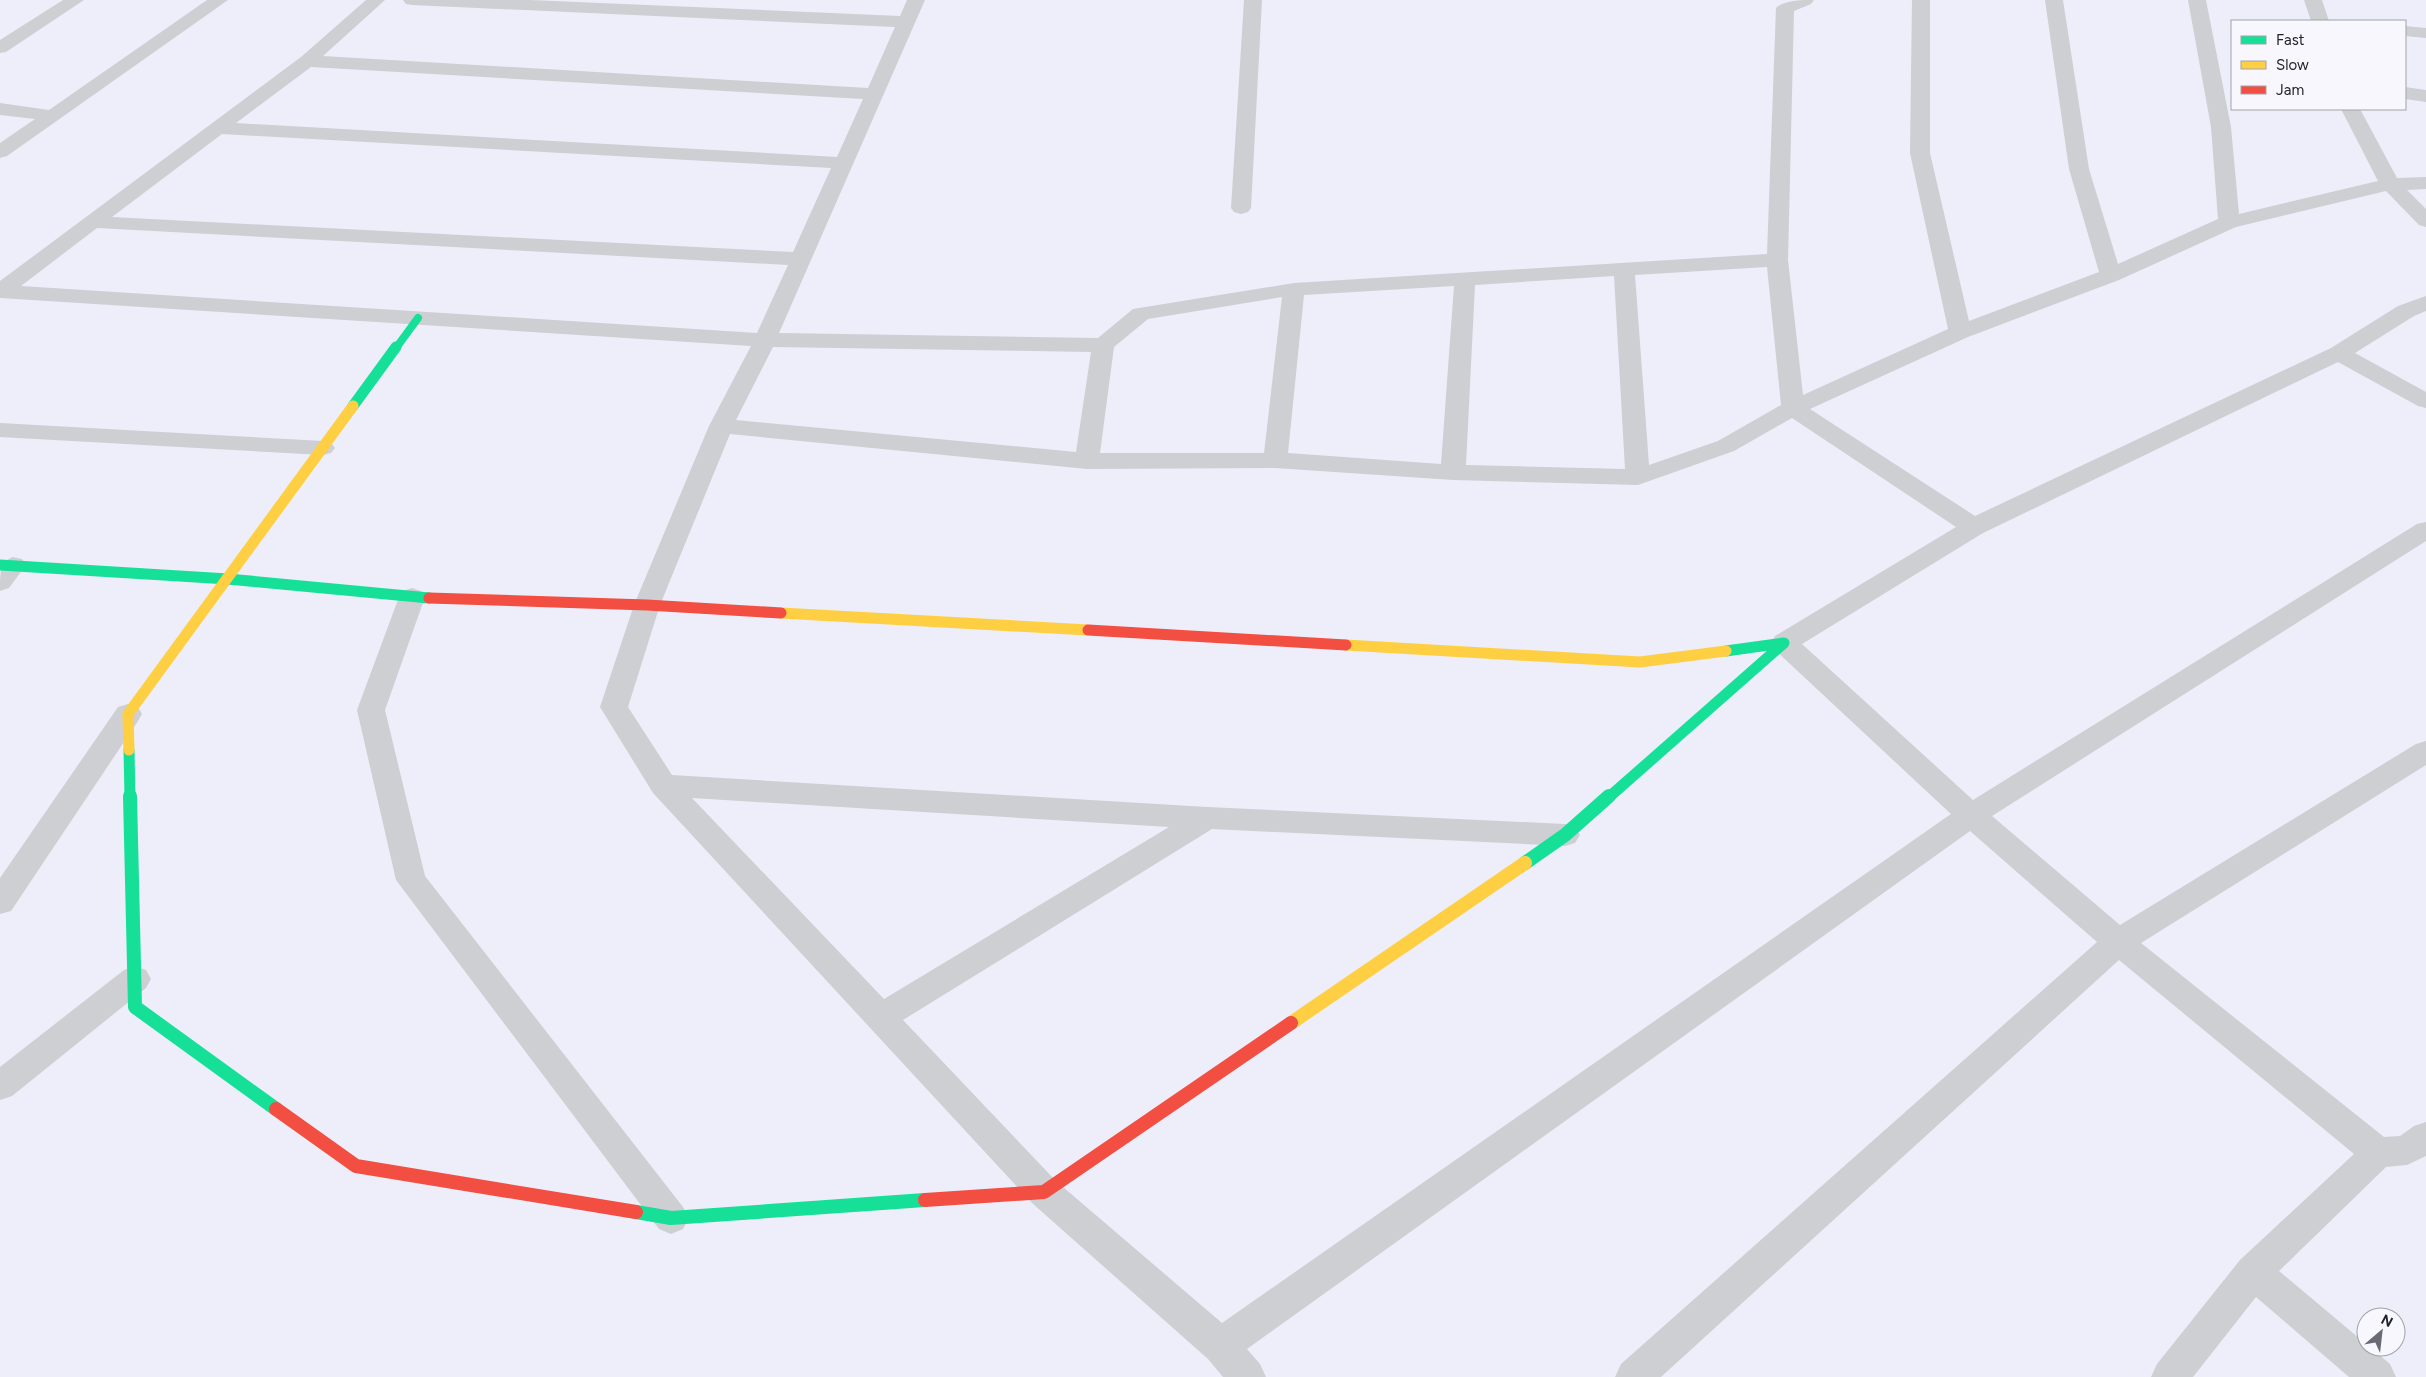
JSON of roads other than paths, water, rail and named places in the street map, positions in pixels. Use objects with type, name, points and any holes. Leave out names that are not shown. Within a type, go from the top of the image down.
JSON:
[{"type":"street","points":[[0,48],[75,0]]},
{"type":"street","points":[[0,152],[219,0]]},
{"type":"street","points":[[0,291],[307,62],[376,0]]},
{"type":"street","points":[[412,0],[911,11],[765,340],[721,426],[647,605],[614,707],[663,785],[1044,1192],[1221,1346],[1247,1377]]},
{"type":"street","points":[[1241,208],[1253,0]]},
{"type":"street","points":[[1792,408],[1777,260],[1785,8],[1805,0]]},
{"type":"street","points":[[1921,0],[1920,153],[1960,332]]},
{"type":"street","points":[[2054,0],[2079,169],[2111,274]]},
{"type":"street","points":[[2197,0],[2221,127],[2229,222]]},
{"type":"street","points":[[2313,0],[2320,20]]},
{"type":"street","points":[[2406,31],[2426,33]]},
{"type":"street","points":[[307,62],[874,94]]},
{"type":"street","points":[[2406,93],[2426,96]]},
{"type":"street","points":[[0,109],[54,116]]},
{"type":"street","points":[[2352,110],[2390,184],[2426,220]]},
{"type":"street","points":[[218,128],[843,163]]},
{"type":"street","points":[[721,426],[1087,461],[1275,460],[1453,472],[1638,477],[1726,446],[1792,408],[1960,332],[2111,274],[2229,222],[2390,184],[2426,183]]},
{"type":"street","points":[[93,222],[800,259]]},
{"type":"street","points":[[0,291],[765,340],[1103,345],[1141,314],[1294,289],[1777,260]]},
{"type":"street","points":[[1624,269],[1638,477]]},
{"type":"street","points":[[1453,472],[1465,279]]},
{"type":"street","points":[[1275,460],[1294,289]]},
{"type":"street","points":[[128,714],[135,1007],[356,1166],[561,1198],[671,1218],[1044,1192],[1565,835],[1784,643],[1974,527],[2339,353],[2406,311],[2426,302]]},
{"type":"street","points":[[0,902],[128,714],[418,318]]},
{"type":"street","points":[[1087,461],[1103,345]]},
{"type":"street","points":[[2339,353],[2426,401]]},
{"type":"street","points":[[1792,408],[1974,527]]},
{"type":"street","points":[[0,430],[323,448]]},
{"type":"street","points":[[1221,1346],[1971,815],[2426,530]]},
{"type":"street","points":[[4,571],[228,579],[412,597],[647,605],[1640,662],[1784,643]]},
{"type":"street","points":[[412,597],[370,710],[411,880],[671,1218]]},
{"type":"street","points":[[1784,643],[1971,815],[2118,942],[2409,1151],[2253,1272],[2170,1377]]},
{"type":"street","points":[[1634,1377],[2118,942],[2426,750]]},
{"type":"street","points":[[663,785],[1207,818],[1565,835]]},
{"type":"street","points":[[882,1017],[1207,818]]},
{"type":"street","points":[[0,1086],[135,979]]},
{"type":"street","points":[[2253,1272],[2377,1377]]}]
